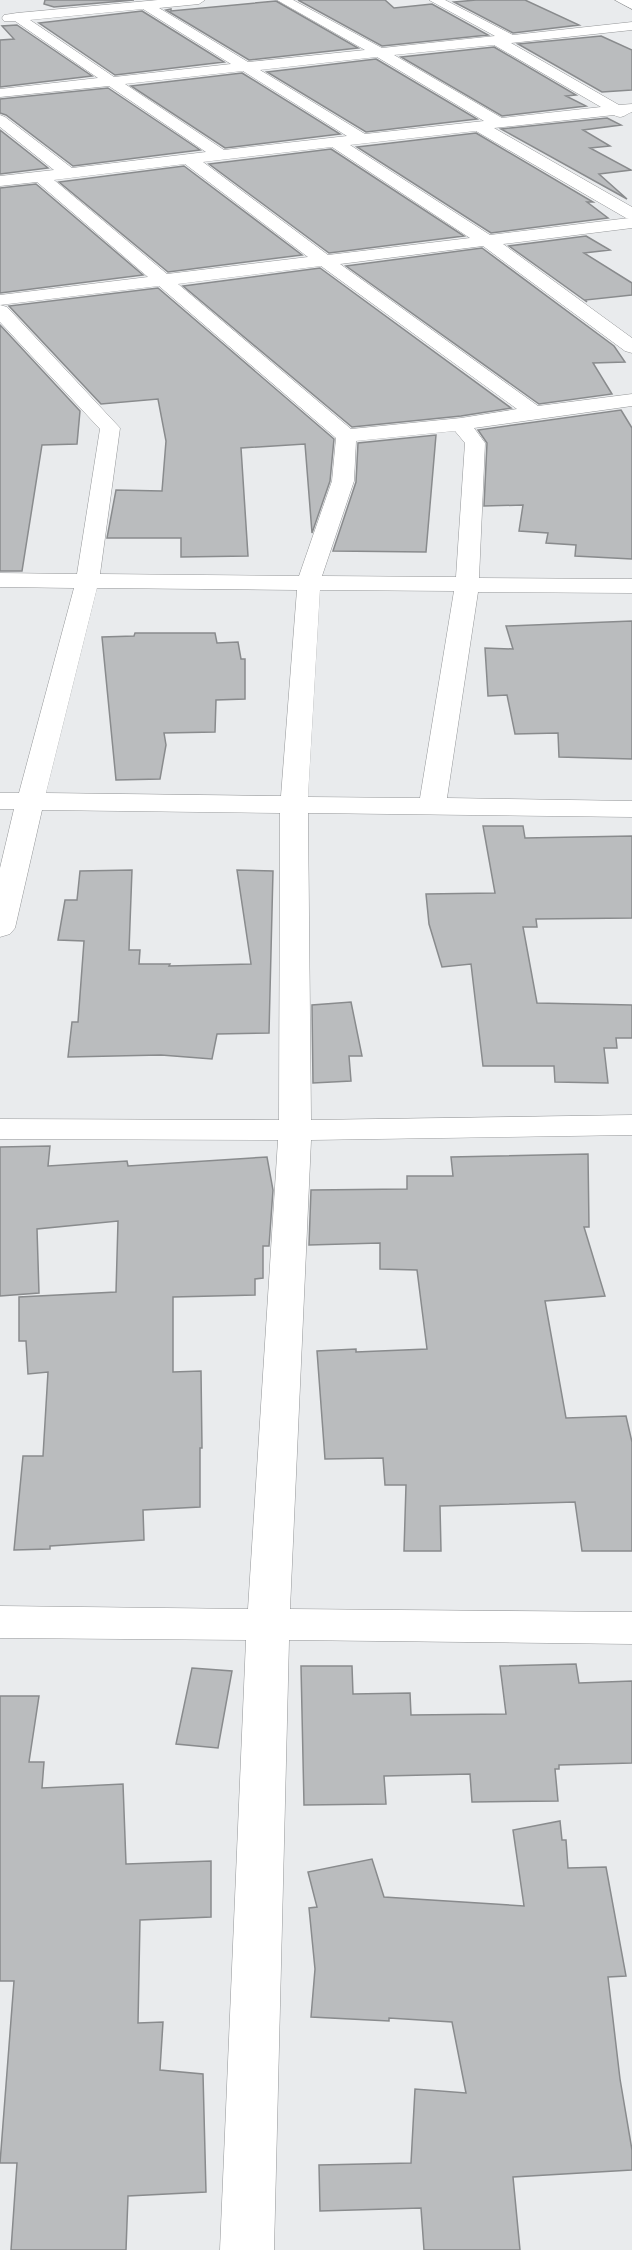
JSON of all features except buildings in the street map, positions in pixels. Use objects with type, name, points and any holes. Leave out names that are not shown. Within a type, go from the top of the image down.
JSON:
[{"type":"street","points":[[107,0],[120,8]]},
{"type":"street","points":[[0,19],[199,0]]},
{"type":"street","points":[[283,0],[380,52],[499,123]]},
{"type":"street","points":[[435,0],[624,109],[632,118]]},
{"type":"street","points":[[621,0],[632,5]]},
{"type":"street","points":[[145,5],[362,139]]},
{"type":"street","points":[[17,17],[220,155]]},
{"type":"street","points":[[0,93],[632,26]]},
{"type":"street","points":[[0,181],[624,109]]},
{"type":"street","points":[[0,120],[68,173]]},
{"type":"street","points":[[477,125],[632,214]]},
{"type":"street","points":[[334,142],[486,240],[632,347]]},
{"type":"street","points":[[188,159],[534,412]]},
{"type":"street","points":[[40,176],[346,436],[461,424],[632,400]]},
{"type":"street","points":[[0,300],[632,223]]},
{"type":"street","points":[[0,311],[110,428],[87,582],[30,801],[0,928]]},
{"type":"street","points":[[432,805],[467,585],[475,443],[461,424]]},
{"type":"street","points":[[247,2250],[268,1625],[295,1130],[294,804],[309,581],[343,481],[346,436]]},
{"type":"street","points":[[0,580],[309,581],[632,586]]},
{"type":"street","points":[[0,801],[632,809]]},
{"type":"street","points":[[0,1129],[295,1130],[632,1125]]},
{"type":"street","points":[[0,1622],[632,1628]]}]
